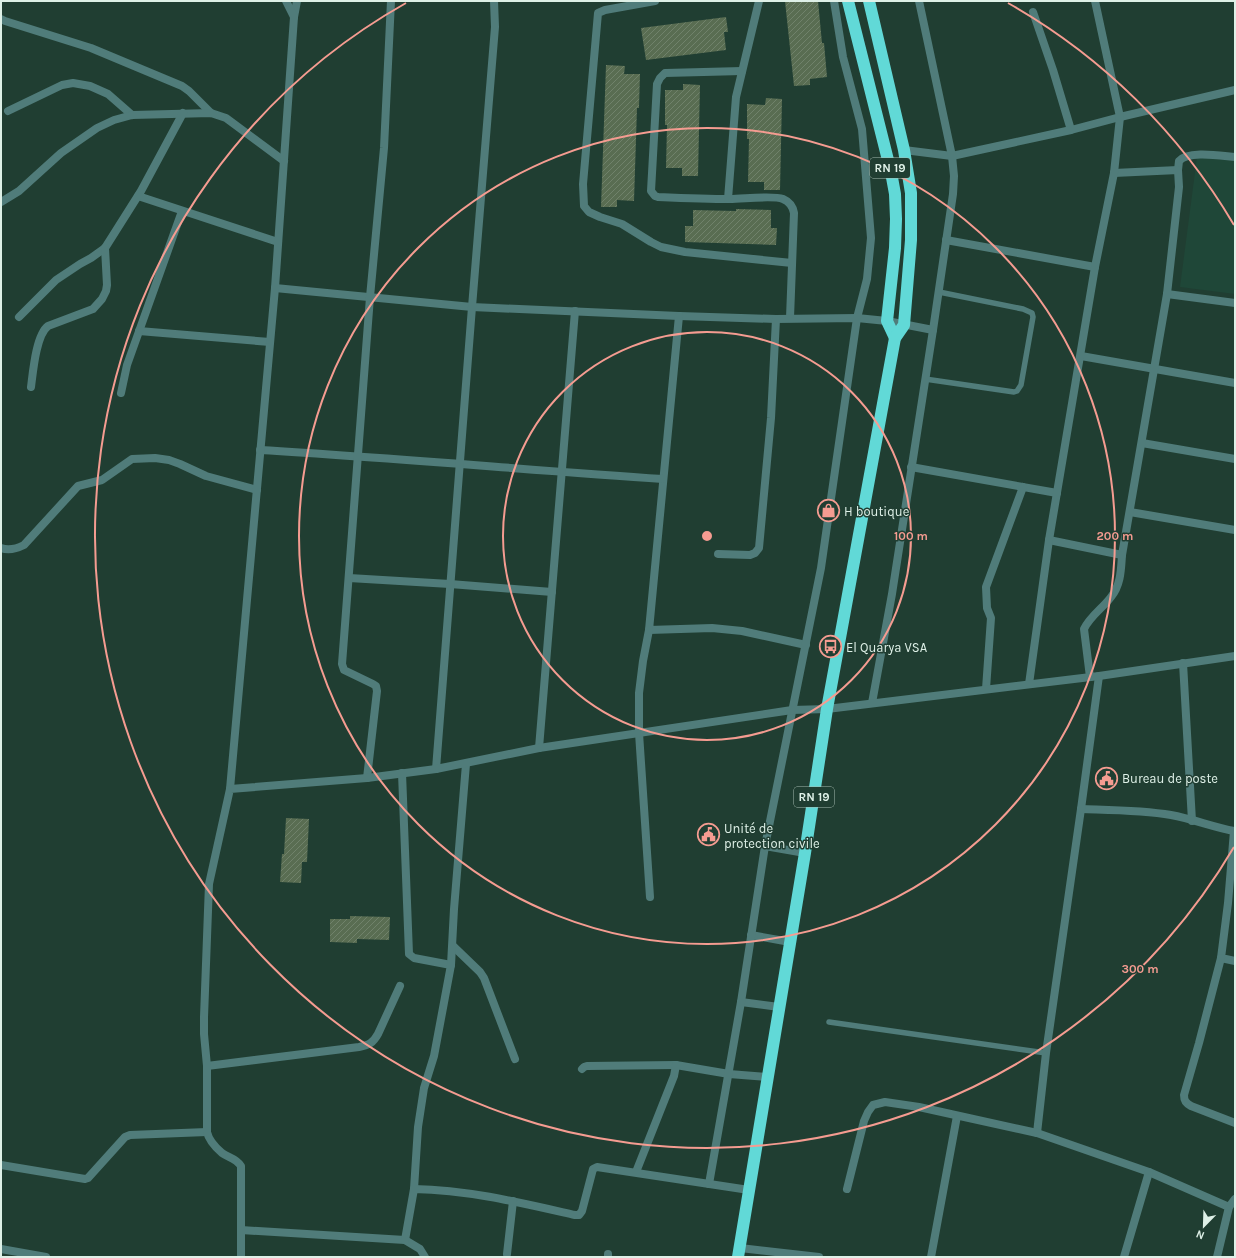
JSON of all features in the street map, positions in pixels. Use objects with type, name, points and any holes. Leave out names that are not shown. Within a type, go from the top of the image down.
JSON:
[{"type":"highway","name":"RN 19","points":[[848,1],[891,172],[895,194],[896,219],[887,321]]},
{"type":"highway","name":"RN 19","points":[[739,1253],[805,853],[827,709],[895,338],[904,324],[911,240],[911,194],[904,150],[869,1]]},
{"type":"highway","points":[[887,321],[895,338]]},
{"type":"street","points":[[286,1],[294,17]]},
{"type":"street","points":[[241,1257],[241,1166],[238,1161],[223,1153],[213,1144],[209,1139],[207,1132],[207,1066],[204,1017],[210,884],[230,789],[275,288],[294,17],[297,1]]},
{"type":"street","points":[[367,778],[377,691],[376,686],[344,670],[342,667],[370,297],[384,148],[391,1]]},
{"type":"street","points":[[436,769],[495,27],[494,1]]},
{"type":"street","points":[[654,1],[605,10],[598,14],[583,184],[584,206],[593,214],[622,224],[661,247],[685,252],[792,263]]},
{"type":"street","points":[[728,199],[736,97],[758,1]]},
{"type":"street","points":[[709,1184],[741,1002],[765,846],[821,568],[857,318],[867,279],[871,238],[862,129],[843,57],[834,1]]},
{"type":"street","points":[[872,703],[892,594],[939,292],[954,176],[952,156],[919,1]]},
{"type":"street","points":[[1029,684],[1049,540],[1095,267],[1114,173],[1120,117],[1095,1]]},
{"type":"street","points":[[1033,12],[1053,70],[1071,130]]},
{"type":"street","points":[[1,19],[91,48],[182,86],[211,113]]},
{"type":"street","points":[[742,71],[665,73],[660,78],[657,84],[651,191],[652,194],[658,197],[728,199],[773,198],[783,199],[790,203],[794,213],[790,318]]},
{"type":"street","points":[[8,111],[62,85],[73,83],[90,86],[108,94],[132,115]]},
{"type":"street","points":[[904,150],[952,156],[1071,130],[1235,90]]},
{"type":"street","points":[[19,317],[56,280],[105,248],[138,196],[183,113]]},
{"type":"street","points":[[1,202],[19,191],[61,153],[97,128],[114,120],[132,115],[211,113],[226,118],[284,161]]},
{"type":"street","points":[[1037,1133],[1046,1053],[1082,809],[1094,676],[1084,629],[1088,622],[1112,596],[1116,590],[1119,580],[1167,294],[1179,187],[1179,161],[1185,156],[1204,155],[1235,157]]},
{"type":"street","points":[[1114,173],[1178,170]]},
{"type":"street","points":[[138,196],[278,242]]},
{"type":"street","points":[[121,393],[127,365],[182,211]]},
{"type":"street","points":[[946,240],[1095,267]]},
{"type":"street","points":[[31,387],[39,340],[44,329],[48,326],[93,309],[104,295],[106,291],[105,248]]},
{"type":"street","points":[[275,288],[472,307],[679,316],[857,318],[887,321],[933,330]]},
{"type":"street","points":[[1167,294],[1235,303]]},
{"type":"street","points":[[539,748],[575,311]]},
{"type":"street","points":[[650,897],[639,733],[639,693],[649,630],[679,316]]},
{"type":"street","points":[[718,554],[750,555],[755,553],[759,548],[771,418],[776,318]]},
{"type":"street","points":[[139,331],[270,342]]},
{"type":"street","points":[[1081,356],[1235,383]]},
{"type":"street","points":[[1142,443],[1235,459]]},
{"type":"street","points":[[260,450],[663,478]]},
{"type":"street","points":[[1,548],[6,550],[14,549],[24,545],[78,486],[102,480],[132,459],[155,458],[169,460],[206,476],[257,490]]},
{"type":"street","points":[[911,467],[1057,493]]},
{"type":"street","points":[[986,689],[991,618],[988,608],[986,587],[1023,487]]},
{"type":"street","points":[[1130,512],[1235,530]]},
{"type":"street","points":[[1049,540],[1122,555]]},
{"type":"street","points":[[349,578],[552,592]]},
{"type":"street","points":[[649,630],[712,628],[742,631],[806,645]]},
{"type":"street","points":[[230,789],[367,778],[436,769],[539,748],[792,710],[827,709],[1094,676],[1235,656]]},
{"type":"street","points":[[1183,663],[1192,821]]},
{"type":"street","points":[[405,1240],[414,1189],[418,1127],[424,1088],[434,1056],[451,965],[466,764]]},
{"type":"street","points":[[402,773],[409,954],[414,958],[451,965]]},
{"type":"street","points":[[1082,809],[1136,811],[1172,815],[1220,829],[1235,831],[1232,903],[1199,1043],[1184,1095],[1184,1100],[1191,1106],[1235,1123]]},
{"type":"street","points":[[765,846],[805,853]]},
{"type":"street","points":[[752,935],[790,942]]},
{"type":"street","points":[[453,946],[480,972],[484,978],[514,1059]]},
{"type":"street","points":[[1220,958],[1235,961]]},
{"type":"street","points":[[207,1066],[359,1047],[371,1044],[378,1034],[400,986]]},
{"type":"street","points":[[741,1002],[779,1007]]},
{"type":"street","points":[[636,1172],[674,1076],[676,1065]]},
{"type":"street","points":[[582,1069],[587,1066],[676,1065],[729,1074],[768,1077]]},
{"type":"street","points":[[847,1189],[864,1121],[873,1105],[885,1102],[919,1107],[1037,1133],[1150,1172],[1229,1207]]},
{"type":"street","points":[[931,1257],[957,1116]]},
{"type":"street","points":[[1,1165],[85,1179],[88,1178],[125,1137],[130,1135],[207,1132]]},
{"type":"street","points":[[414,1189],[443,1190],[513,1201],[579,1215],[582,1211],[593,1169],[597,1167],[749,1190]]},
{"type":"street","points":[[1124,1257],[1150,1172]]},
{"type":"street","points":[[1217,1257],[1229,1207],[1235,1199]]},
{"type":"street","points":[[507,1254],[513,1201]]},
{"type":"street","points":[[241,1230],[405,1240],[420,1249],[425,1257]]},
{"type":"street","points":[[1,1249],[46,1257]]},
{"type":"street","points":[[739,1253],[819,1257]]},
{"type":"lane","points":[[925,379],[1014,392],[1021,385],[1033,317],[1032,313],[1023,309],[939,292]]},
{"type":"lane","points":[[828,1022],[1046,1053]]},
{"type":"shaded area","points":[[1197,157],[1235,161],[1235,294],[1180,287]]},
{"type":"building","points":[[785,1],[818,1],[827,77],[810,79],[810,85],[794,86]]},
{"type":"building","points":[[726,17],[728,32],[724,32],[726,50],[646,60],[641,28]]},
{"type":"building","points":[[606,65],[625,66],[624,74],[640,74],[639,108],[637,108],[634,201],[617,200],[617,207],[601,207]]},
{"type":"building","points":[[683,84],[700,85],[698,176],[682,176],[682,168],[666,168],[667,125],[665,125],[665,90],[683,90]]},
{"type":"building","points":[[766,98],[782,99],[780,190],[764,190],[764,182],[748,182],[749,139],[747,139],[747,104],[765,105]]},
{"type":"building","points":[[736,209],[771,210],[771,228],[777,228],[776,245],[685,242],[685,226],[693,226],[693,210],[736,211]]},
{"type":"building","points":[[286,818],[309,819],[307,862],[302,862],[301,883],[280,882],[282,854],[284,854]]},
{"type":"building","points":[[350,916],[390,917],[389,940],[357,939],[357,943],[330,942],[330,919],[350,919]]},
{"type":"place","name":"H boutique","points":[[828,511]]},
{"type":"place","name":"El Quarya VSA","points":[[831,647]]},
{"type":"place","name":"Bureau de poste","points":[[1106,778]]},
{"type":"place","name":"Unité de protection civile","points":[[708,835]]}]
